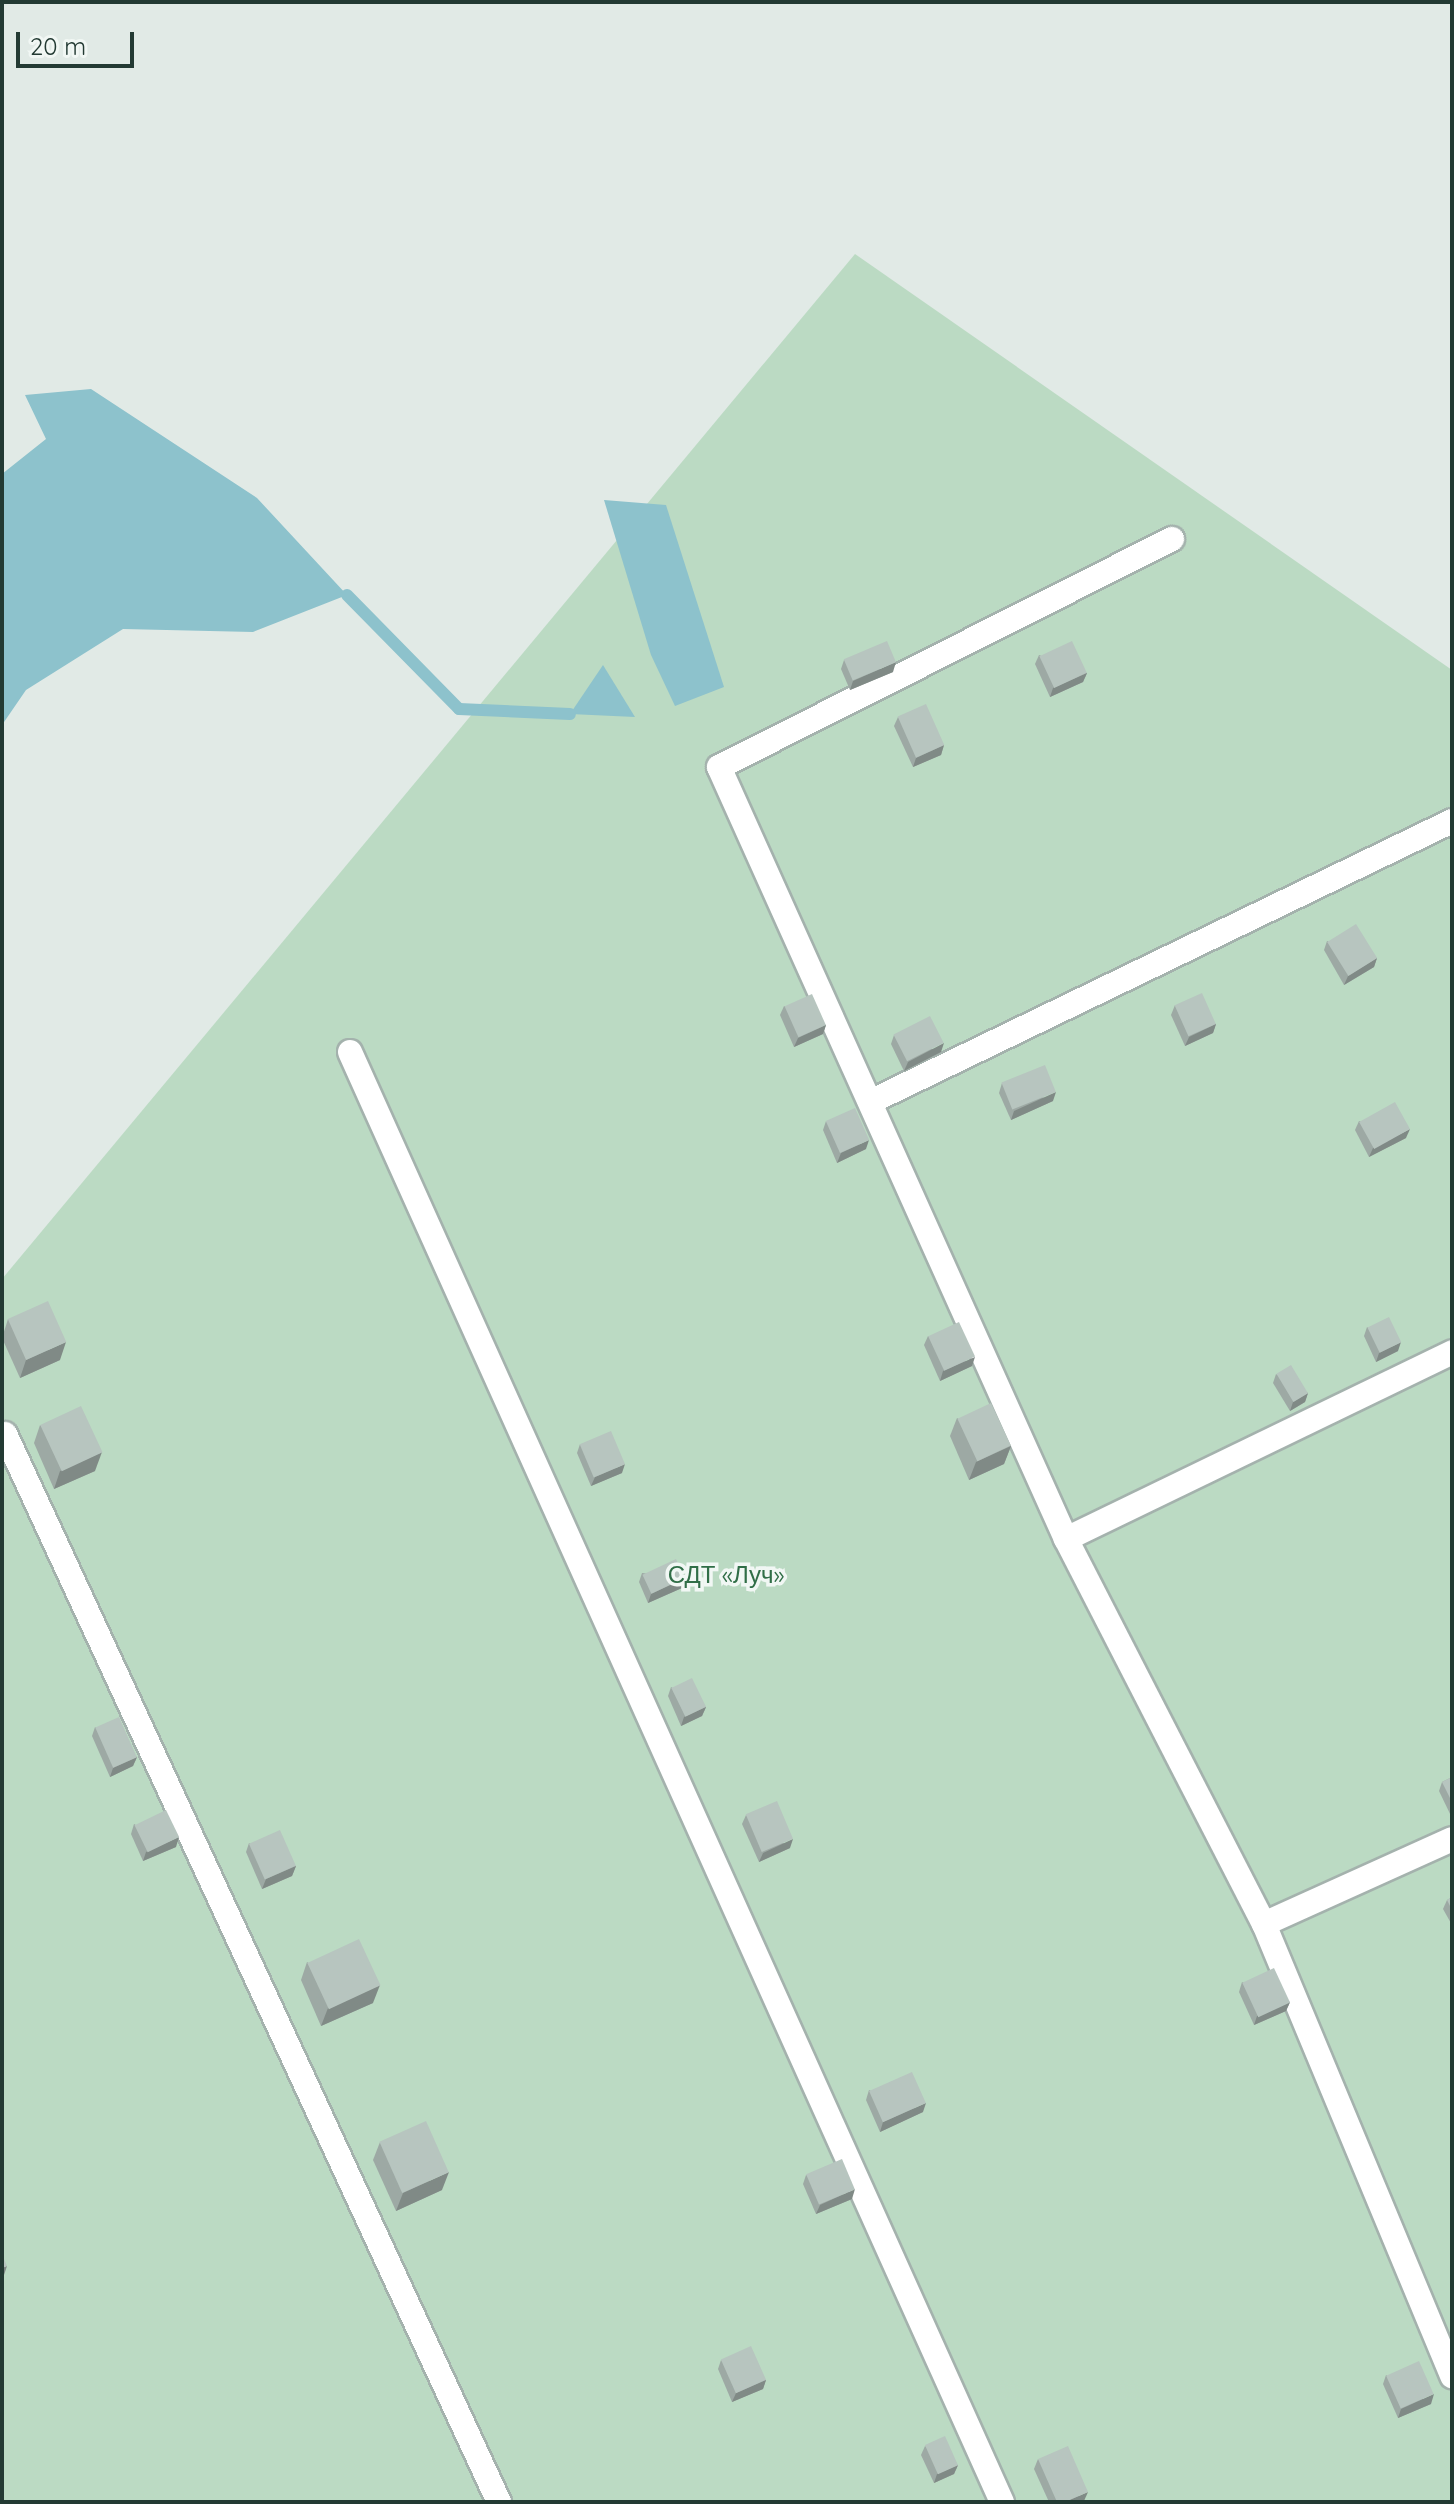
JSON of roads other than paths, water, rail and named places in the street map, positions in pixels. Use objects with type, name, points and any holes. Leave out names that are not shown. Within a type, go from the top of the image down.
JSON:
[{"type":"lane","points":[[1172,539],[719,767],[1066,1539],[1264,1924],[1449,2360]]},
{"type":"lane","points":[[870,1102],[1452,821]]},
{"type":"lane","points":[[350,1052],[1002,2502]]},
{"type":"lane","points":[[1066,1539],[1452,1352]]},
{"type":"lane","points":[[5,1434],[499,2502]]},
{"type":"lane","points":[[1264,1924],[1452,1839]]},
{"type":"water","points":[[91,389],[257,498],[347,595],[253,632],[123,629],[26,690],[2,725],[2,474],[46,439],[25,395]]},
{"type":"water","points":[[604,500],[666,505],[724,687],[675,706],[651,655]]},
{"type":"water","points":[[603,665],[635,717],[570,714]]},
{"type":"waterway","points":[[347,595],[459,709],[570,714]]},
{"type":"park label","name":"СДТ «Луч»","points":[[726,1575]]}]
